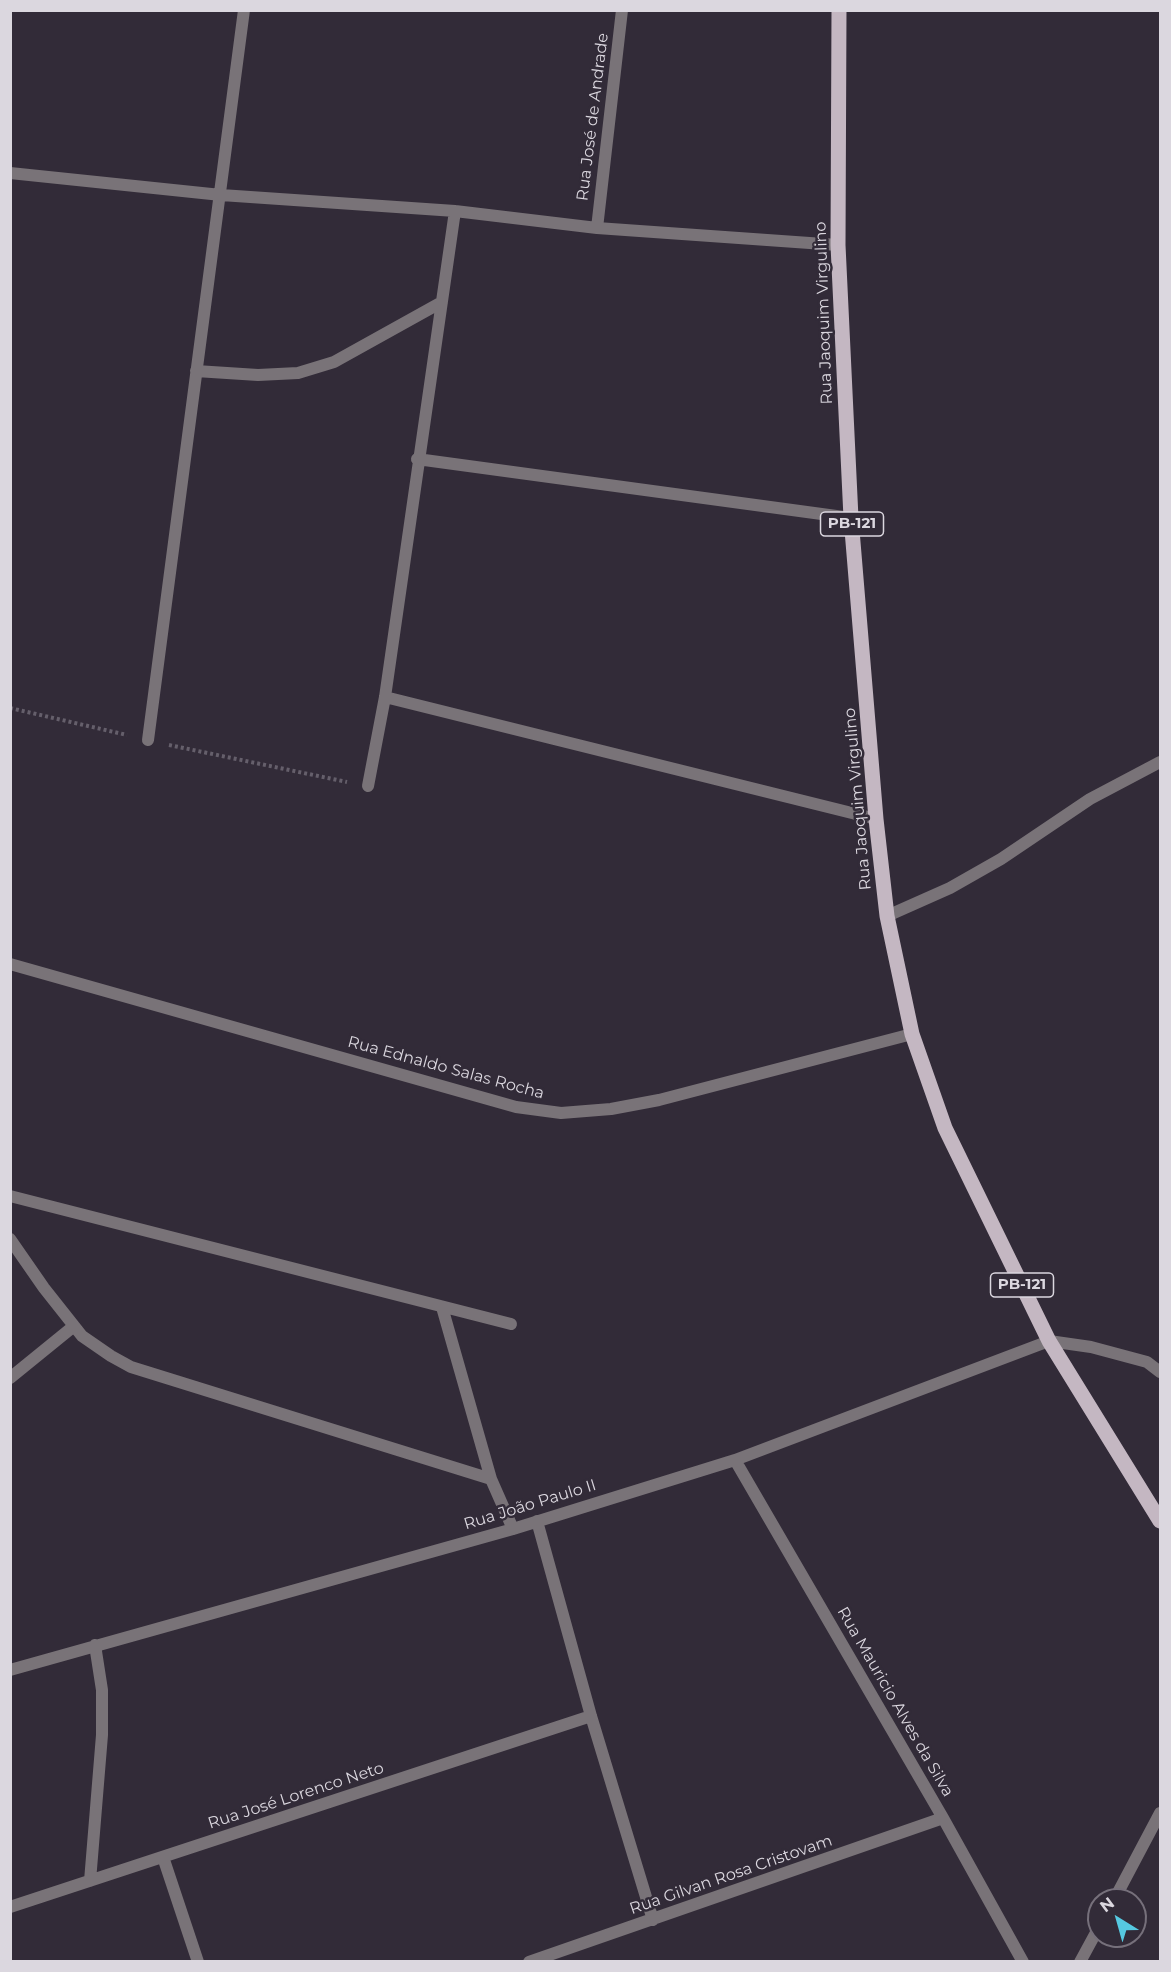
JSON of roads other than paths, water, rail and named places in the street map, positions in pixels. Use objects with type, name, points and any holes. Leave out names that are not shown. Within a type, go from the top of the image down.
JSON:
[{"type":"main road","name":"Rua Jaoquim Virgulino","points":[[839,10],[838,245],[851,518],[876,819],[887,916],[912,1034],[945,1128],[1049,1341],[1161,1521]]},
{"type":"street","points":[[148,740],[244,10]]},
{"type":"street","name":"Rua José de Andrade","points":[[597,228],[622,10]]},
{"type":"street","points":[[10,174],[221,195],[455,211],[597,228],[838,245]]},
{"type":"street","points":[[368,786],[385,697],[417,459],[455,211]]},
{"type":"street","points":[[196,371],[258,375],[298,373],[334,362],[442,302]]},
{"type":"street","points":[[417,459],[851,518]]},
{"type":"street","points":[[385,697],[876,819]]},
{"type":"street","points":[[887,916],[950,888],[1001,859],[1090,799],[1161,762]]},
{"type":"street","name":"Rua Ednaldo Salas Rocha","points":[[10,964],[516,1107],[561,1113],[611,1109],[659,1100],[912,1034]]},
{"type":"street","points":[[10,1196],[511,1324]]},
{"type":"street","points":[[10,1239],[44,1288],[82,1336],[131,1367],[491,1479]]},
{"type":"street","points":[[442,1306],[491,1479],[513,1529]]},
{"type":"street","points":[[10,1378],[74,1326]]},
{"type":"street","points":[[1049,1341],[1091,1347],[1147,1362],[1161,1372]]},
{"type":"street","name":"Rua João Paulo II","points":[[10,1670],[513,1529],[735,1460],[1049,1341]]},
{"type":"street","name":"Rua Mauricio Alves da Silva","points":[[735,1460],[944,1818],[1023,1962]]},
{"type":"street","points":[[537,1521],[591,1716],[653,1920]]},
{"type":"street","points":[[90,1881],[102,1735],[102,1690],[95,1645]]},
{"type":"street","name":"Rua José Lorenco Neto","points":[[10,1907],[591,1716]]},
{"type":"street","points":[[1120,1888],[1161,1813]]},
{"type":"street","name":"Rua Gilvan Rosa Cristovam","points":[[529,1962],[944,1818]]},
{"type":"street","points":[[163,1857],[198,1962]]},
{"type":"street","points":[[1080,1962],[1088,1948]]}]
